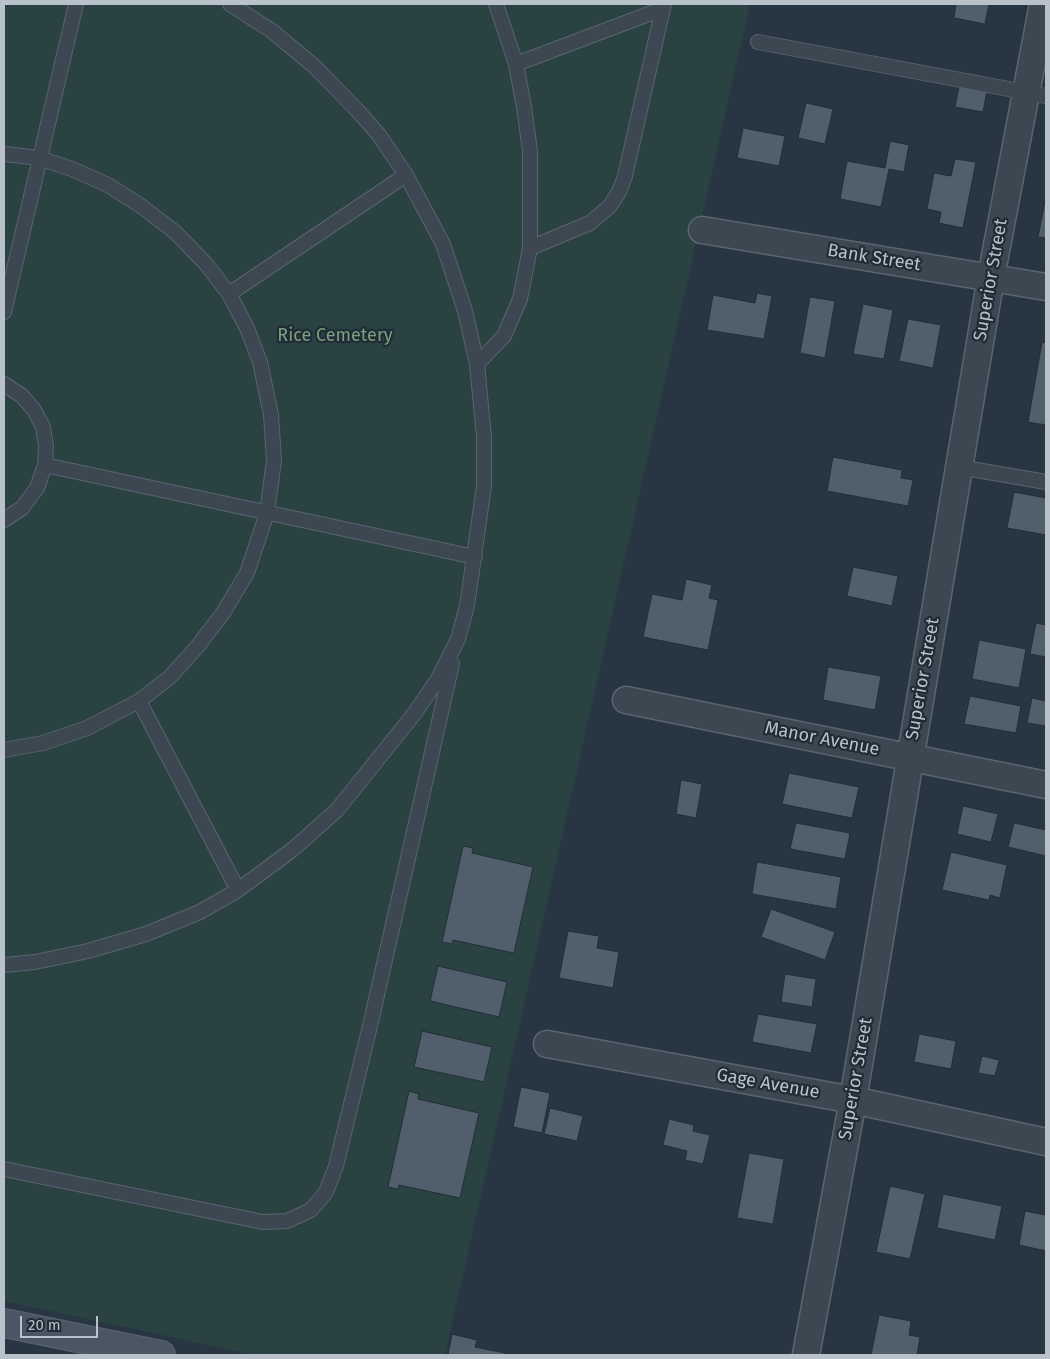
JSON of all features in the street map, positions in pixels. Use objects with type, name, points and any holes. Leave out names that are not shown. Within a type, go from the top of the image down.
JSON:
[{"type":"street","name":"Superior Street","points":[[806,1355],[852,1100],[992,277],[1036,94],[1043,4]]},
{"type":"street","name":"Bank Street","points":[[702,230],[1046,286]]},
{"type":"street","name":"Manor Avenue","points":[[626,700],[1046,785]]},
{"type":"street","name":"Gage Avenue","points":[[547,1044],[852,1100],[1046,1142]]},
{"type":"street","points":[[4,1323],[161,1355]]},
{"type":"lane","points":[[4,312],[76,4]]},
{"type":"lane","points":[[4,1169],[263,1222],[287,1221],[311,1210],[326,1192],[336,1166],[370,1026],[467,606],[484,486],[484,437],[477,364],[466,311],[443,244],[406,175],[379,135],[314,66],[272,32],[230,4]]},
{"type":"lane","points":[[477,364],[504,336],[520,299],[530,248],[530,151],[516,64],[496,4]]},
{"type":"lane","points":[[516,64],[663,6]]},
{"type":"lane","points":[[530,248],[590,223],[610,206],[619,192],[625,176],[663,6]]},
{"type":"lane","points":[[758,42],[1036,94]]},
{"type":"lane","points":[[4,154],[39,158],[72,169],[108,185],[141,206],[175,232],[206,264],[229,294],[247,328],[260,362],[271,415],[274,460],[267,513],[247,573],[223,613],[198,647],[170,677],[139,701],[87,728],[43,743],[4,750]]},
{"type":"lane","points":[[229,294],[406,175]]},
{"type":"lane","points":[[4,384],[22,396],[34,410],[42,427],[46,446],[45,465],[37,488],[22,508],[4,520]]},
{"type":"lane","points":[[45,465],[475,556]]},
{"type":"lane","points":[[959,467],[1046,482]]},
{"type":"lane","points":[[4,965],[34,962],[88,951],[146,934],[200,912],[238,890],[292,850],[337,810],[414,714],[438,679],[458,639]]},
{"type":"lane","points":[[139,701],[238,890]]},
{"type":"green space","name":"Rice Cemetery","points":[[4,4],[750,4],[445,1355],[254,1355],[4,1301]]},
{"type":"building","points":[[956,4],[989,4],[985,24],[954,18]]},
{"type":"building","points":[[959,87],[987,91],[983,112],[955,107]]},
{"type":"building","points":[[806,103],[833,109],[825,144],[798,138]]},
{"type":"building","points":[[743,128],[785,136],[779,166],[737,158]]},
{"type":"building","points":[[890,141],[909,145],[904,172],[889,169],[881,207],[840,199],[847,161],[885,168]]},
{"type":"building","points":[[955,159],[976,162],[963,228],[939,223],[941,212],[927,209],[934,173],[951,176]]},
{"type":"building","points":[[1046,196],[1046,238],[1038,237]]},
{"type":"building","points":[[757,293],[772,296],[764,339],[707,330],[713,295],[755,303]]},
{"type":"building","points":[[810,297],[835,301],[825,358],[800,353]]},
{"type":"building","points":[[863,304],[893,310],[884,359],[853,354]]},
{"type":"building","points":[[908,319],[941,325],[933,368],[899,361]]},
{"type":"building","points":[[1042,342],[1046,343],[1046,425],[1028,422]]},
{"type":"building","points":[[833,457],[902,470],[901,478],[913,480],[908,506],[827,491]]},
{"type":"building","points":[[1014,492],[1046,498],[1046,535],[1007,528]]},
{"type":"building","points":[[853,567],[898,576],[892,606],[847,596]]},
{"type":"building","points":[[686,579],[712,585],[709,598],[718,600],[708,650],[643,637],[652,594],[682,600]]},
{"type":"building","points":[[1036,623],[1046,625],[1046,657],[1030,654]]},
{"type":"building","points":[[979,640],[1026,649],[1019,688],[972,679]]},
{"type":"building","points":[[828,667],[881,676],[875,710],[823,700]]},
{"type":"building","points":[[970,696],[1021,706],[1016,733],[964,724]]},
{"type":"building","points":[[1032,698],[1046,701],[1046,726],[1027,723]]},
{"type":"building","points":[[789,773],[859,787],[852,818],[782,804]]},
{"type":"building","points":[[681,780],[702,784],[696,818],[676,814]]},
{"type":"building","points":[[963,806],[998,814],[991,842],[957,834]]},
{"type":"building","points":[[796,823],[850,833],[845,859],[790,849]]},
{"type":"building","points":[[1014,823],[1046,830],[1046,856],[1008,847]]},
{"type":"building","points":[[463,846],[473,848],[472,853],[533,867],[514,953],[453,940],[452,944],[442,942]]},
{"type":"building","points":[[951,852],[1007,865],[1000,898],[990,895],[989,900],[942,890]]},
{"type":"building","points":[[757,862],[841,877],[836,909],[752,894]]},
{"type":"building","points":[[771,909],[835,932],[825,960],[761,937]]},
{"type":"building","points":[[568,931],[599,936],[597,948],[619,952],[613,988],[559,978]]},
{"type":"building","points":[[438,966],[507,982],[499,1017],[430,1001]]},
{"type":"building","points":[[785,974],[816,979],[812,1007],[781,1002]]},
{"type":"building","points":[[758,1014],[817,1024],[811,1053],[752,1042]]},
{"type":"building","points":[[422,1031],[492,1047],[484,1082],[414,1067]]},
{"type":"building","points":[[919,1034],[956,1041],[951,1069],[914,1062]]},
{"type":"building","points":[[982,1056],[999,1060],[995,1076],[978,1073]]},
{"type":"building","points":[[521,1087],[550,1093],[542,1133],[513,1127]]},
{"type":"building","points":[[409,1091],[419,1094],[418,1099],[479,1113],[460,1198],[399,1185],[398,1189],[388,1187]]},
{"type":"building","points":[[550,1108],[583,1116],[577,1141],[544,1134]]},
{"type":"building","points":[[669,1119],[694,1125],[693,1131],[710,1135],[703,1164],[685,1160],[687,1151],[663,1145]]},
{"type":"building","points":[[749,1153],[784,1159],[773,1224],[737,1218]]},
{"type":"building","points":[[890,1186],[925,1194],[910,1259],[876,1252]]},
{"type":"building","points":[[943,1194],[1002,1206],[995,1240],[937,1228]]},
{"type":"building","points":[[1025,1211],[1046,1215],[1046,1251],[1019,1245]]},
{"type":"building","points":[[879,1315],[911,1321],[909,1335],[920,1337],[917,1355],[871,1355]]},
{"type":"building","points":[[452,1334],[477,1340],[475,1347],[505,1353],[505,1355],[448,1355]]}]
